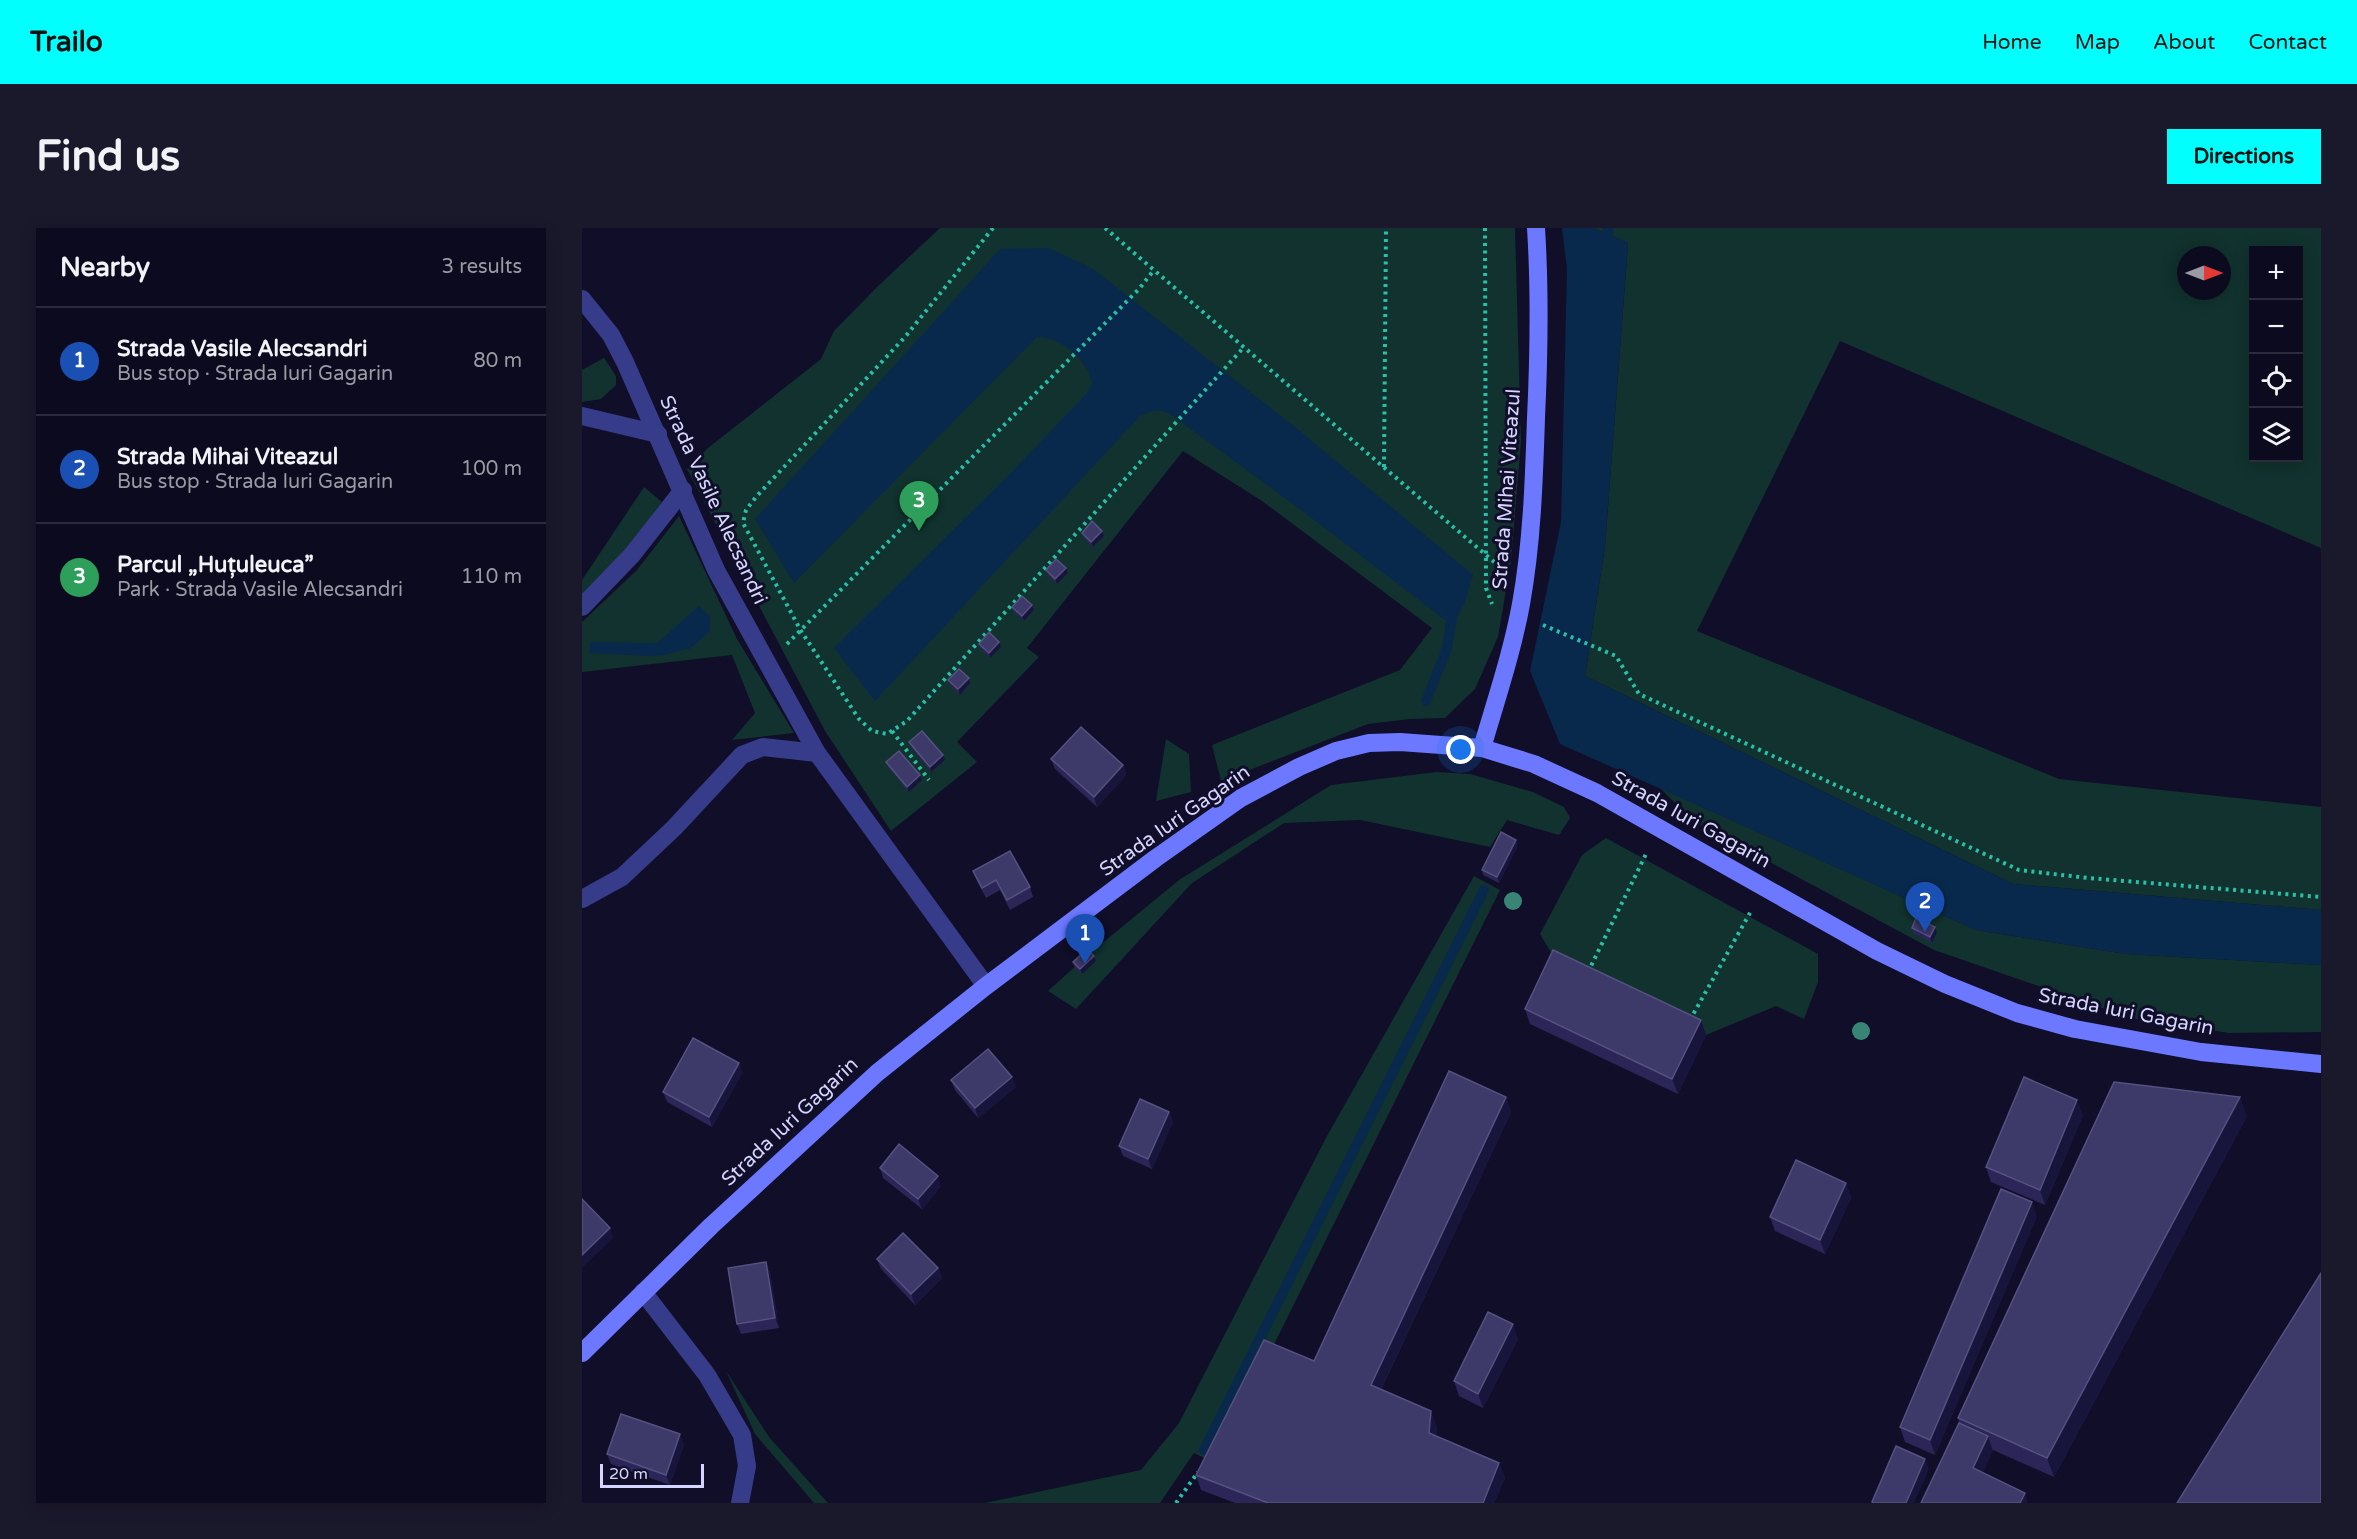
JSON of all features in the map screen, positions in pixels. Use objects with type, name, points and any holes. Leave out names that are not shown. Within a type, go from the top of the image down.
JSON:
[{"type":"main road","name":"Strada Mihai Viteazul","points":[[1482,748],[1512,647],[1525,618],[1523,587],[1535,466],[1539,282],[1536,228]]},
{"type":"main road","name":"Strada Iuri Gagarin","points":[[582,1353],[711,1226],[877,1073],[986,986],[1156,858],[1232,805],[1299,767],[1336,751],[1369,743],[1400,742],[1482,748],[1534,764],[1597,793],[1877,951],[1945,984],[2017,1013],[2075,1029],[2201,1052],[2321,1064]]},
{"type":"street","name":"Strada Vasile Alecsandri","points":[[582,299],[611,335],[658,434],[716,570],[816,753],[986,986]]},
{"type":"street","points":[[582,416],[658,434]]},
{"type":"street","points":[[582,607],[632,555],[683,490]]},
{"type":"street","points":[[582,899],[622,877],[674,828],[742,755],[763,747],[816,753]]},
{"type":"street","points":[[643,1292],[707,1375],[742,1435],[747,1466],[740,1503]]},
{"type":"path","points":[[993,228],[905,337],[746,510],[743,523],[801,631],[859,719],[872,731],[887,735],[907,721],[1244,347]]},
{"type":"path","points":[[1105,228],[1523,587]]},
{"type":"path","points":[[1384,466],[1386,228]]},
{"type":"path","points":[[1485,228],[1486,588],[1492,605],[1616,656],[1639,694],[2019,870],[2088,878],[2321,897]]},
{"type":"path","points":[[767,664],[1138,289],[1154,270]]},
{"type":"path","points":[[892,731],[929,780]]},
{"type":"path","points":[[1585,977],[1659,827]]},
{"type":"path","points":[[1687,1026],[1764,886]]},
{"type":"path","points":[[1176,1503],[1201,1467]]},
{"type":"green space","points":[[940,228],[1515,228],[1521,441],[1511,561],[1498,637],[1475,689],[1445,718],[1368,724],[1221,781],[1212,745],[1400,670],[1432,628],[1262,501],[1183,451],[1027,648],[1039,657],[957,742],[977,762],[891,831],[825,731],[687,469],[708,448],[821,359],[834,331]]},
{"type":"green space","points":[[1593,228],[2321,228],[2321,548],[1840,341],[1697,631],[2059,779],[2321,807],[2321,910],[2013,884],[1585,676],[1605,546],[1628,243]]},
{"type":"green space","points":[[604,358],[616,376],[616,385],[601,399],[582,402],[582,370]]},
{"type":"green space","points":[[644,487],[662,502],[627,548],[582,596],[582,580]]},
{"type":"green space","points":[[679,516],[737,639],[794,733],[732,740],[755,713],[732,655],[582,672],[582,622],[637,570]]},
{"type":"green space","points":[[1166,739],[1189,754],[1191,792],[1156,801]]},
{"type":"green space","points":[[1436,772],[1470,774],[1533,792],[1564,807],[1570,818],[1559,835],[1507,820],[1490,847],[1360,820],[1284,823],[1192,883],[1076,1009],[1048,991],[1179,880],[1331,785]]},
{"type":"green space","points":[[1660,788],[1976,930],[2126,954],[2321,965],[2321,1032],[2229,1033],[2131,1018],[1934,950],[1693,821]]},
{"type":"green space","points":[[1606,838],[1818,954],[1818,982],[1804,1019],[1776,1006],[1706,1035],[1558,964],[1540,934],[1582,855]]},
{"type":"green space","points":[[1474,876],[1500,890],[1215,1463],[1194,1453],[1160,1503],[985,1503],[1141,1470],[1179,1423],[1327,1136]]},
{"type":"green space","points":[[726,1371],[769,1437],[828,1503],[814,1503],[755,1434]]},
{"type":"water","points":[[1562,228],[1593,228],[1628,243],[1605,546],[1585,676],[2013,884],[2321,910],[2321,965],[2126,954],[1976,930],[1560,744],[1530,671],[1561,522],[1567,269]]},
{"type":"water","points":[[1049,248],[1093,269],[1295,427],[1473,575],[1464,604],[1453,626],[1169,413],[1157,410],[1141,415],[875,701],[834,648],[1012,472],[1085,395],[1092,385],[1086,367],[1073,352],[1064,346],[1046,338],[1037,337],[794,583],[755,519],[1000,249]]},
{"type":"water","points":[[699,606],[710,617],[710,631],[691,648],[664,655],[649,656],[589,653],[591,642],[657,643]]},
{"type":"building","points":[[1092,521],[1102,531],[1091,542],[1082,533]]},
{"type":"building","points":[[1056,559],[1066,568],[1055,579],[1046,570]]},
{"type":"building","points":[[1022,596],[1032,605],[1022,616],[1012,607]]},
{"type":"building","points":[[989,632],[999,642],[989,653],[979,644]]},
{"type":"building","points":[[959,669],[969,678],[958,689],[948,680]]},
{"type":"building","points":[[1081,727],[1123,765],[1094,797],[1051,759]]},
{"type":"building","points":[[922,731],[943,755],[930,767],[909,742]]},
{"type":"building","points":[[899,751],[920,775],[907,787],[886,762]]},
{"type":"building","points":[[1501,832],[1516,840],[1497,877],[1482,870]]},
{"type":"building","points":[[1010,851],[1030,887],[1007,900],[996,880],[982,888],[973,871]]},
{"type":"building","points":[[1916,918],[1935,927],[1930,937],[1912,928]]},
{"type":"building","points":[[1087,949],[1094,956],[1080,969],[1073,962]]},
{"type":"building","points":[[1553,950],[1701,1020],[1672,1079],[1525,1009]]},
{"type":"building","points":[[693,1038],[739,1063],[709,1117],[663,1092]]},
{"type":"building","points":[[988,1049],[1012,1077],[975,1108],[951,1080]]},
{"type":"building","points":[[1449,1071],[1506,1097],[1371,1385],[1431,1411],[1429,1433],[1499,1463],[1483,1503],[1268,1503],[1196,1475],[1264,1340],[1314,1361]]},
{"type":"building","points":[[2024,1077],[2077,1100],[2040,1190],[1986,1167]]},
{"type":"building","points":[[2114,1082],[2240,1097],[2047,1458],[1958,1418]]},
{"type":"building","points":[[1140,1099],[1169,1112],[1148,1159],[1119,1146]]},
{"type":"building","points":[[899,1144],[938,1176],[918,1199],[880,1168]]},
{"type":"building","points":[[1796,1160],[1846,1183],[1820,1240],[1770,1217]]},
{"type":"building","points":[[2001,1189],[2032,1202],[1930,1440],[1900,1427]]},
{"type":"building","points":[[582,1199],[610,1228],[582,1255]]},
{"type":"building","points":[[903,1233],[938,1268],[911,1294],[877,1259]]},
{"type":"building","points":[[766,1262],[775,1318],[737,1324],[728,1268]]},
{"type":"building","points":[[2321,1273],[2321,1503],[2177,1503]]},
{"type":"building","points":[[1488,1312],[1513,1324],[1478,1394],[1454,1381]]},
{"type":"building","points":[[621,1414],[680,1434],[666,1475],[607,1454]]},
{"type":"building","points":[[1959,1423],[1988,1436],[1973,1468],[2025,1493],[2020,1503],[1921,1503]]},
{"type":"building","points":[[1896,1446],[1925,1459],[1906,1503],[1874,1503],[1872,1502]]},
{"type":"waterway","points":[[1608,228],[1608,248]]},
{"type":"waterway","points":[[1426,701],[1447,648],[1453,610]]},
{"type":"waterway","points":[[1204,1450],[1484,890]]},
{"type":"place","name":"Parcul „Huțuleuca”","points":[[919,531]]},
{"type":"place","name":"Strada Mihai Viteazul","points":[[1925,932]]},
{"type":"place","name":"Strada Vasile Alecsandri","points":[[1085,964]]}]
